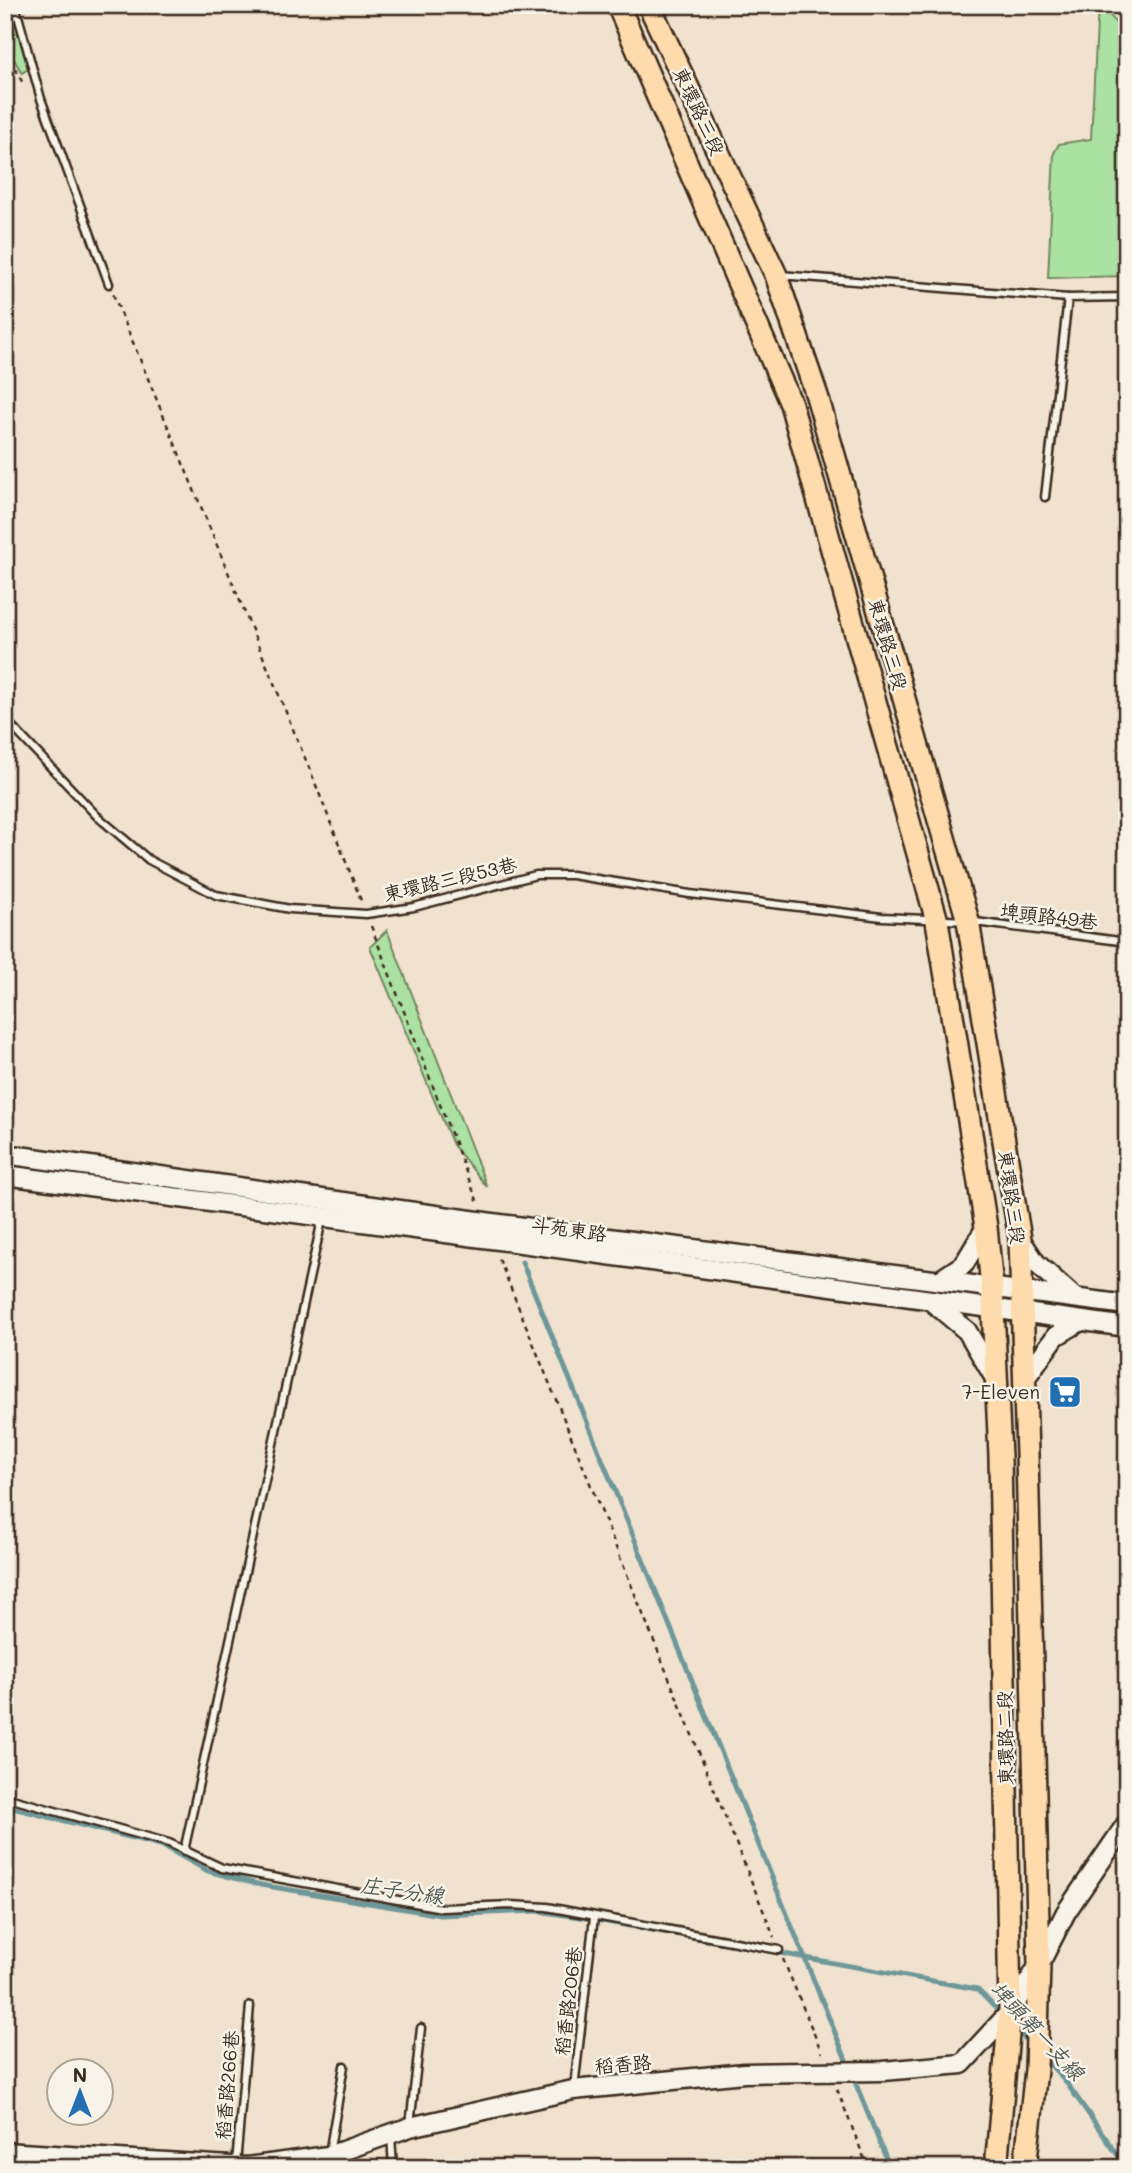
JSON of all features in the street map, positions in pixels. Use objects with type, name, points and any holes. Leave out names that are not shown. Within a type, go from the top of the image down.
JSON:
[{"type":"main road","name":"東環路三段","points":[[618,5],[791,404],[937,920],[986,1227],[993,1308]]},
{"type":"main road","name":"東環路三段","points":[[649,5],[776,275],[817,396],[968,921],[1020,1239],[1021,1313]]},
{"type":"main road","name":"斗苑東路","points":[[5,1154],[485,1222],[1127,1305]]},
{"type":"main road","name":"斗苑東路","points":[[5,1175],[1127,1327]]},
{"type":"main road","points":[[940,1280],[964,1264],[986,1227]]},
{"type":"main road","points":[[1020,1239],[1036,1262],[1075,1298]]},
{"type":"main road","points":[[930,1300],[967,1331],[997,1382]]},
{"type":"main road","name":"東環路二段","points":[[993,1308],[1000,1456],[1010,2012],[996,2168]]},
{"type":"main road","name":"東環路二段","points":[[1021,1313],[1039,1965],[1036,2070],[1025,2168]]},
{"type":"main road","points":[[1024,1380],[1056,1336],[1081,1321]]},
{"type":"main road","name":"稻香路","points":[[5,2152],[67,2162],[243,2167],[328,2156],[410,2127],[573,2090],[744,2073],[883,2071],[961,2064],[1010,2012],[1039,1965],[1066,1912],[1127,1823]]},
{"type":"lane","points":[[15,5],[41,99],[109,284]]},
{"type":"lane","points":[[776,275],[1068,298],[1127,297]]},
{"type":"lane","points":[[1045,497],[1068,298]]},
{"type":"lane","name":"東環路三段53巷","points":[[5,719],[97,816],[149,860],[216,895],[290,909],[366,914],[414,907],[536,875],[572,875],[690,894],[882,917],[968,921]]},
{"type":"lane","name":"埤頭路49巷","points":[[968,921],[1127,942]]},
{"type":"lane","points":[[184,1851],[322,1217]]},
{"type":"lane","points":[[5,1797],[169,1843],[222,1868],[442,1908],[510,1905],[547,1907],[779,1950]]},
{"type":"lane","name":"稻香路206巷","points":[[573,2090],[594,1917]]},
{"type":"lane","name":"稻香路266巷","points":[[243,2167],[250,2006]]},
{"type":"lane","points":[[410,2127],[421,2028]]},
{"type":"lane","points":[[328,2156],[344,2066]]},
{"type":"lane","points":[[391,2134],[393,2168]]},
{"type":"path","points":[[5,51],[27,88]]},
{"type":"path","points":[[109,284],[312,775],[485,1222]]},
{"type":"path","points":[[492,1239],[779,1950]]},
{"type":"green space","points":[[5,5],[10,5],[28,69],[22,73],[5,44]]},
{"type":"green space","points":[[1098,5],[1103,5],[1127,40],[1127,276],[1048,278],[1054,153],[1059,144],[1091,139]]},
{"type":"green space","points":[[387,930],[487,1187],[453,1145],[370,947]]},
{"type":"waterway","points":[[522,1262],[890,2168]]},
{"type":"waterway","name":"庄子分線","points":[[5,1806],[161,1845],[208,1871],[261,1885],[441,1915],[537,1911],[580,1917],[977,1989],[1003,2016]]},
{"type":"waterway","name":"埤頭第一支線","points":[[1015,2029],[1030,2044]]},
{"type":"waterway","name":"埤頭第一支線","points":[[1042,2056],[1063,2078],[1127,2168]]},
{"type":"place","name":"7-Eleven","points":[[1065,1392]]}]
